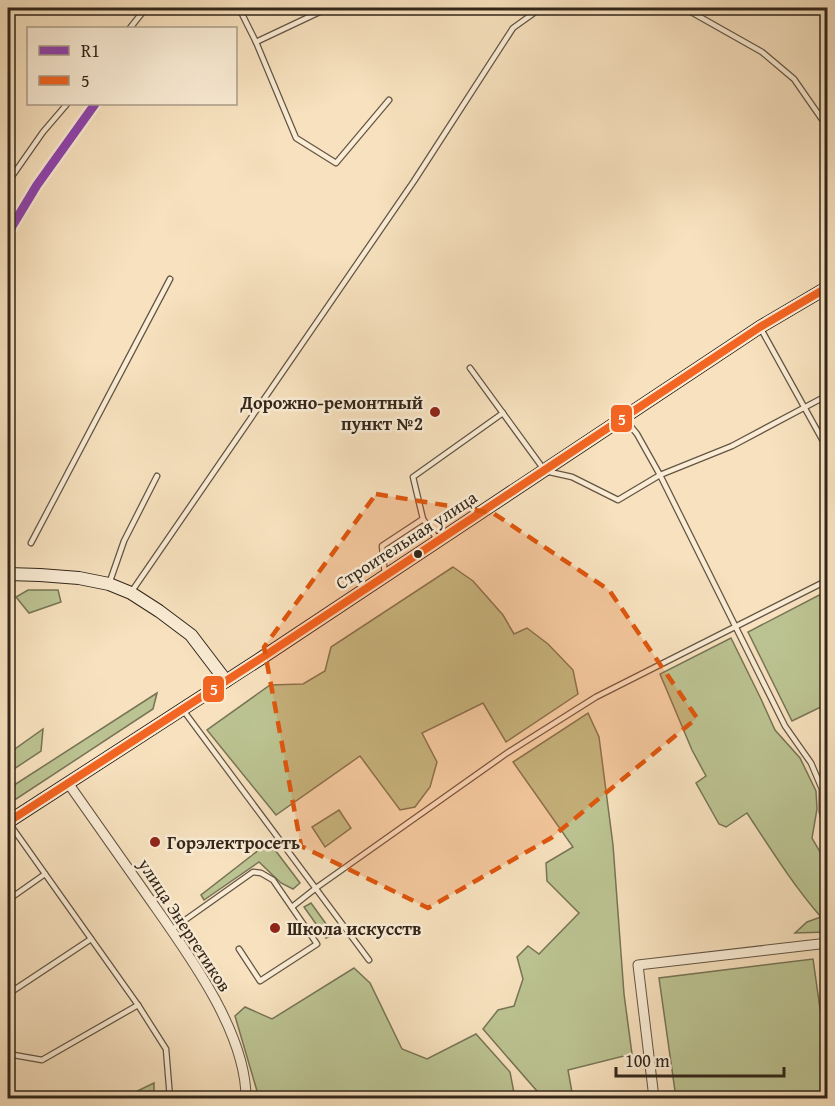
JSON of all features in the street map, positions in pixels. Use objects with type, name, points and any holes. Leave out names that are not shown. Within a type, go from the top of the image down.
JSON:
[{"type":"street","name":"Строительная улица","points":[[8,821],[226,681],[760,327],[826,288]]},
{"type":"street","points":[[8,574],[79,578],[109,584],[131,593],[191,635],[226,681]]},
{"type":"street","name":"улица Энергетиков","points":[[68,783],[171,930],[214,998],[238,1050],[246,1098]]},
{"type":"street","points":[[654,1098],[638,965],[828,943]]},
{"type":"lane","points":[[131,27],[147,8]]},
{"type":"lane","points":[[239,8],[256,42],[296,138],[336,163],[389,100]]},
{"type":"lane","points":[[256,42],[328,8]]},
{"type":"lane","points":[[131,593],[414,181],[513,28],[541,8]]},
{"type":"lane","points":[[684,8],[762,52],[794,79],[828,128]]},
{"type":"lane","points":[[8,182],[43,132],[66,105]]},
{"type":"lane","points":[[31,543],[171,279]]},
{"type":"lane","points":[[760,327],[828,450]]},
{"type":"lane","points":[[470,368],[545,471],[572,477],[618,500],[660,475],[732,446],[828,395]]},
{"type":"lane","points":[[438,541],[423,519],[413,477],[503,413]]},
{"type":"lane","points":[[624,418],[637,434],[660,475],[784,726],[811,763],[822,789],[822,812],[828,836]]},
{"type":"lane","points":[[109,584],[124,541],[157,476]]},
{"type":"lane","points":[[385,575],[382,546],[423,519]]},
{"type":"lane","points":[[292,907],[507,753],[596,697],[828,580]]},
{"type":"lane","points":[[182,708],[369,960]]},
{"type":"lane","points":[[8,821],[138,1005],[166,1049],[170,1098]]},
{"type":"lane","points":[[171,930],[253,872],[261,873],[273,880],[317,944],[260,981],[239,949]]},
{"type":"lane","points":[[8,900],[45,874]]},
{"type":"lane","points":[[8,994],[91,939]]},
{"type":"lane","points":[[8,1054],[42,1060],[138,1005]]},
{"type":"highlighted area","points":[[376,494],[493,513],[609,590],[697,718],[551,838],[428,908],[301,846],[264,647]]},
{"type":"green space","points":[[453,567],[473,581],[503,615],[514,634],[527,628],[548,644],[573,670],[578,694],[506,742],[483,703],[422,733],[437,762],[430,787],[415,807],[400,810],[360,756],[276,815],[207,730],[270,685],[303,684],[325,671],[331,647]]},
{"type":"green space","points":[[28,590],[58,590],[61,602],[29,613],[16,597]]},
{"type":"green space","points":[[827,591],[827,704],[792,721],[748,632]]},
{"type":"green space","points":[[731,638],[775,730],[800,758],[816,791],[817,809],[812,838],[827,864],[827,932],[795,933],[807,922],[821,917],[791,879],[747,813],[726,827],[719,824],[696,783],[706,776],[692,750],[660,674]]},
{"type":"green space","points":[[157,693],[153,709],[10,803],[8,801],[8,789]]},
{"type":"green space","points":[[588,713],[599,737],[613,845],[624,994],[632,1054],[568,1070],[573,1098],[543,1098],[483,1029],[498,1010],[514,1006],[523,979],[517,957],[528,946],[539,954],[579,913],[547,881],[546,863],[573,847],[513,762]]},
{"type":"green space","points":[[43,729],[41,751],[8,773],[8,754]]},
{"type":"green space","points":[[339,810],[351,828],[325,847],[312,827]]},
{"type":"green space","points":[[269,842],[300,883],[293,889],[281,883],[259,862],[204,900],[201,895]]},
{"type":"green space","points":[[311,903],[334,935],[326,938],[304,907]]},
{"type":"green space","points":[[813,959],[827,1058],[827,1098],[676,1098],[659,978]]},
{"type":"green space","points":[[354,968],[370,983],[402,1049],[427,1059],[476,1034],[510,1072],[515,1098],[258,1098],[235,1016],[245,1007],[272,1019]]},
{"type":"green space","points":[[154,1083],[154,1098],[127,1098],[127,1096]]},
{"type":"transit line","name":"R1","points":[[8,233],[37,185],[94,105]]},
{"type":"transit line","name":"5","points":[[8,822],[263,657],[760,327],[828,287]]},
{"type":"place","name":"Дорожно-ремонтный пункт №2","points":[[435,412]]},
{"type":"place","name":"Горэлектросеть","points":[[155,842]]},
{"type":"place","name":"Школа искусств","points":[[275,928]]}]
